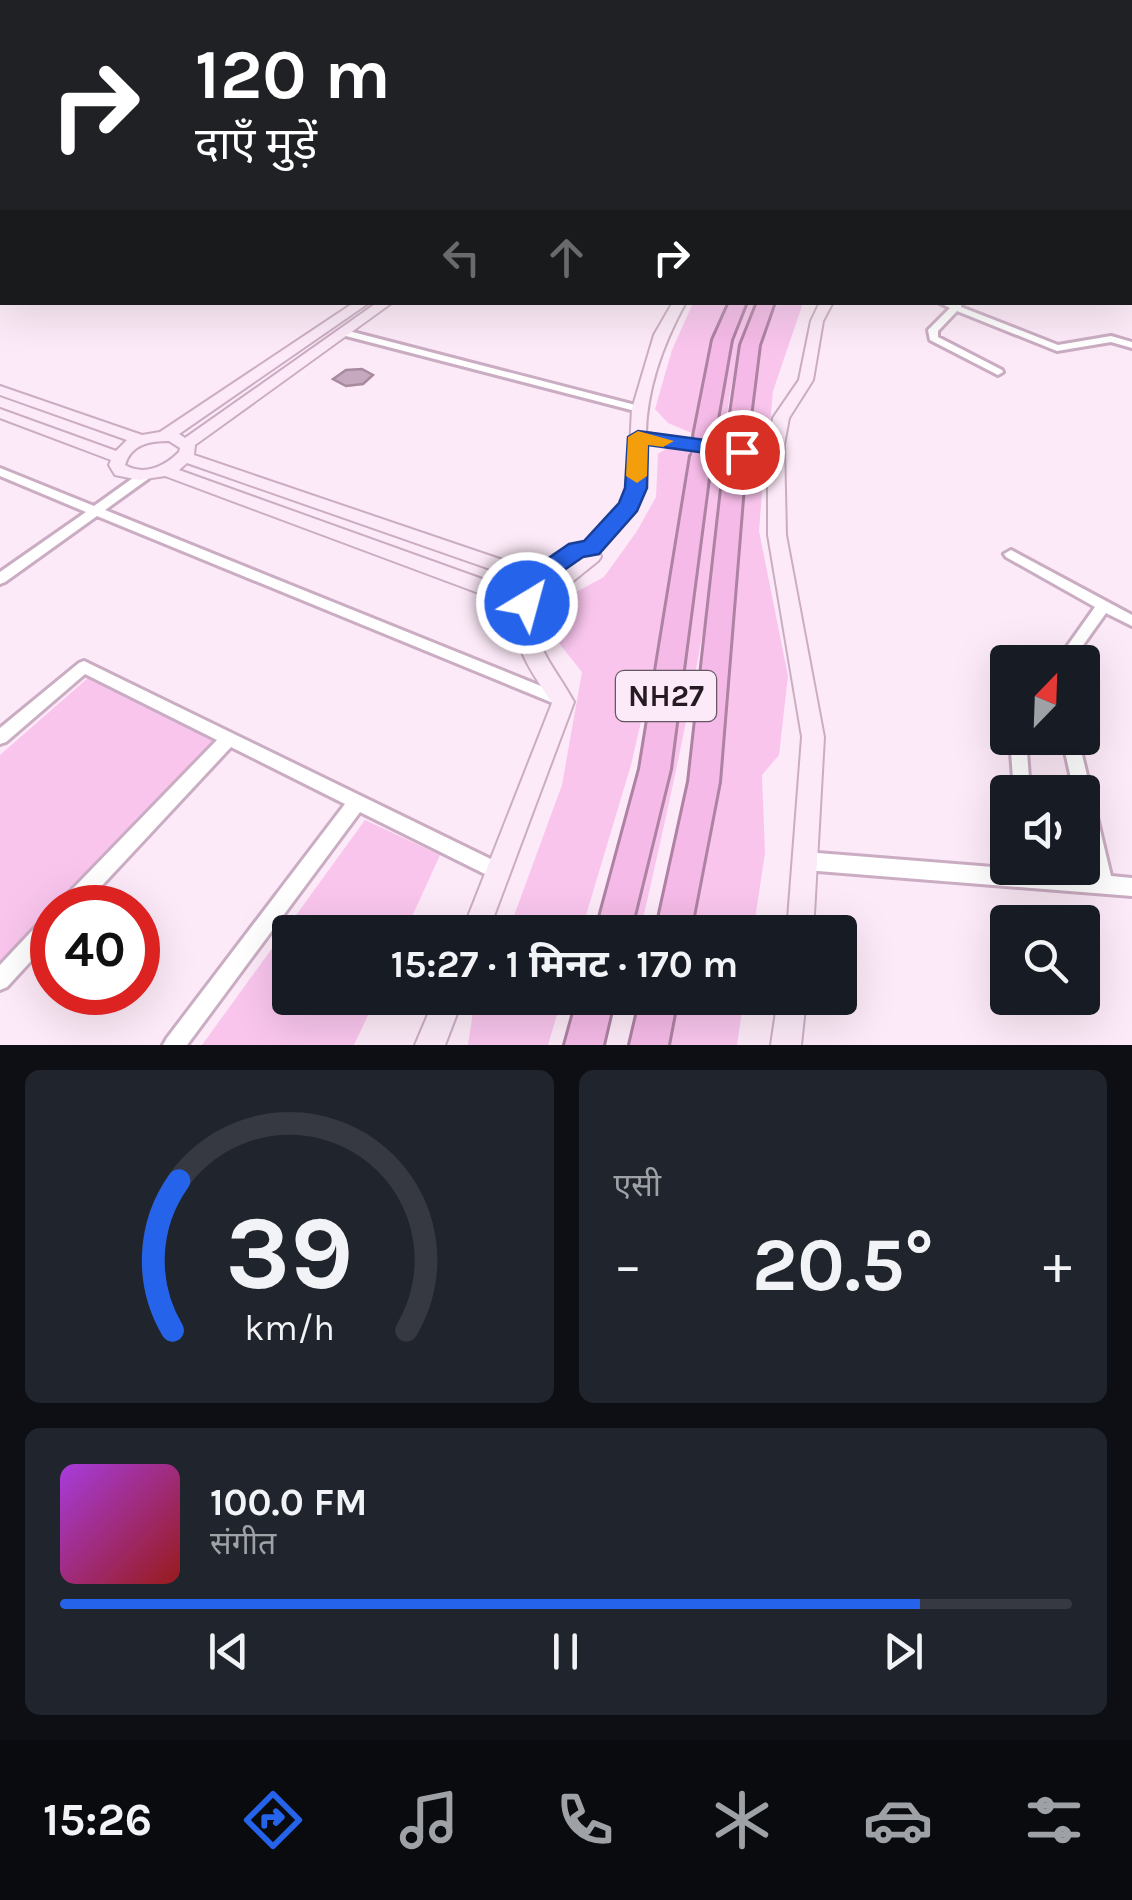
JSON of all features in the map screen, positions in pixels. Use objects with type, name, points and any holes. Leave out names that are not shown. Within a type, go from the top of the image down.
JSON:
[{"type":"highway","name":"NH27","points":[[617,915],[655,769],[703,446],[722,340],[737,305]]},
{"type":"highway","name":"NH27","points":[[677,915],[704,782],[750,345],[765,305]]},
{"type":"highway","points":[[584,1045],[592,1015]]},
{"type":"highway","points":[[649,1045],[655,1015]]},
{"type":"street","points":[[118,457],[140,440],[165,436],[360,305]]},
{"type":"street","points":[[0,579],[144,476],[166,470],[185,450],[384,305]]},
{"type":"street","points":[[165,436],[185,450],[544,581],[560,581],[592,557],[590,549],[629,506],[636,488],[638,409],[660,335],[678,305]]},
{"type":"street","points":[[801,915],[813,736],[778,535],[776,456],[781,418],[806,380],[817,320],[825,305]]},
{"type":"street","points":[[952,305],[934,330],[933,338],[998,372]]},
{"type":"street","points":[[955,305],[1027,340],[1057,348],[1112,340],[1132,345]]},
{"type":"street","points":[[345,332],[638,409]]},
{"type":"street","points":[[0,390],[140,440]]},
{"type":"street","points":[[0,413],[118,457]]},
{"type":"street","points":[[638,437],[776,456]]},
{"type":"street","points":[[118,457],[122,471],[144,476]]},
{"type":"street","points":[[166,470],[527,603]]},
{"type":"street","points":[[0,472],[564,702]]},
{"type":"street","points":[[1011,554],[1132,620]]},
{"type":"street","points":[[544,581],[527,603],[528,646],[564,702]]},
{"type":"street","points":[[1075,645],[1104,605]]},
{"type":"street","points":[[0,737],[84,667],[499,872]]},
{"type":"street","points":[[482,915],[564,702]]},
{"type":"street","points":[[90,885],[229,738]]},
{"type":"street","points":[[1074,755],[1104,884]]},
{"type":"street","points":[[174,1045],[358,802]]},
{"type":"street","points":[[805,860],[990,871]]},
{"type":"street","points":[[1100,883],[1132,887]]},
{"type":"street","points":[[0,980],[30,948]]},
{"type":"street","points":[[430,1045],[442,1015]]},
{"type":"street","points":[[786,1045],[790,1015]]},
{"type":"shaded area","points":[[692,305],[727,305],[711,350],[694,434],[668,423],[655,409],[672,350]]},
{"type":"shaded area","points":[[746,305],[757,305],[735,367],[710,588],[678,761],[644,915],[622,915],[687,628],[710,438],[724,363]]},
{"type":"shaded area","points":[[777,305],[802,305],[773,391],[769,434],[752,443],[760,353]]},
{"type":"shaded area","points":[[692,446],[670,596],[631,765],[586,915],[514,915],[562,785],[582,672],[554,637],[554,618],[563,599],[604,577],[637,531],[656,497],[658,454],[669,447]]},
{"type":"shaded area","points":[[748,454],[764,466],[759,531],[788,676],[779,755],[762,775],[765,853],[756,915],[680,915],[697,831]]},
{"type":"shaded area","points":[[89,677],[218,742],[80,885],[30,885],[30,937],[0,969],[0,755]]},
{"type":"shaded area","points":[[365,820],[440,855],[413,915],[296,915]]},
{"type":"shaded area","points":[[272,948],[272,1015],[368,1015],[354,1045],[202,1045]]},
{"type":"shaded area","points":[[472,1015],[557,1015],[548,1045],[468,1045]]},
{"type":"shaded area","points":[[658,1015],[741,1015],[737,1045],[652,1045]]},
{"type":"building","points":[[362,369],[373,375],[363,384],[346,386],[333,379],[346,370]]},
{"type":"slow traffic","points":[[637,476],[638,437],[663,441]]},
{"type":"route","points":[[527,603],[548,570],[577,550],[590,549],[629,506],[636,488],[638,437],[742,452]]}]
